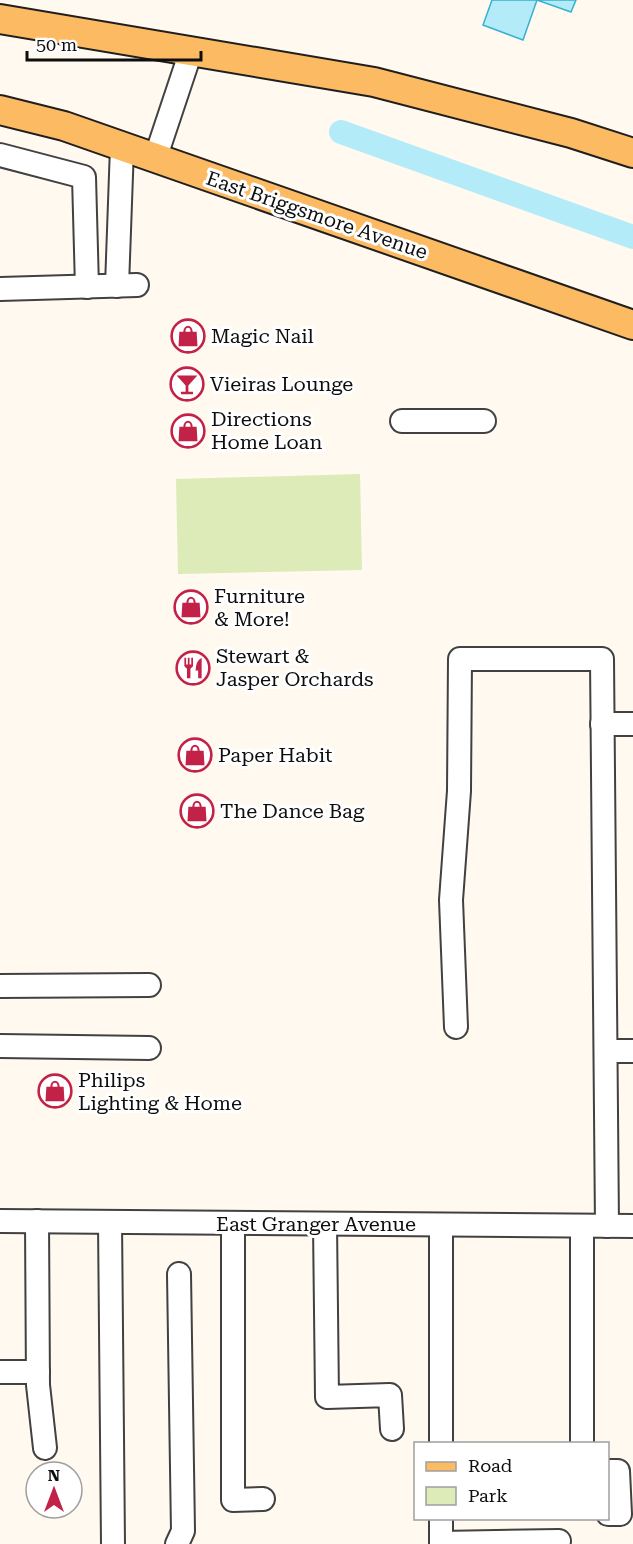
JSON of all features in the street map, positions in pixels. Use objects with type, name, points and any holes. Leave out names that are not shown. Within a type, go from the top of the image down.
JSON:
[{"type":"main road","points":[[0,19],[374,82],[571,133],[633,153]]},
{"type":"main road","name":"East Briggsmore Avenue","points":[[0,110],[64,126],[633,325]]},
{"type":"street","points":[[155,159],[191,51]]},
{"type":"street","points":[[0,289],[127,285],[122,147]]},
{"type":"street","points":[[0,155],[27,160],[84,177],[87,287]]},
{"type":"street","points":[[402,421],[484,421]]},
{"type":"street","points":[[456,1026],[451,900],[458,823],[460,660],[602,659],[607,1226]]},
{"type":"street","points":[[602,724],[633,724]]},
{"type":"street","points":[[0,986],[149,985]]},
{"type":"street","points":[[0,1046],[149,1048]]},
{"type":"street","points":[[606,1051],[633,1051]]},
{"type":"street","name":"East Granger Avenue","points":[[0,1221],[633,1226]]},
{"type":"street","points":[[37,1221],[38,1372],[45,1448]]},
{"type":"street","points":[[110,1222],[113,1544]]},
{"type":"street","points":[[233,1223],[233,1500],[263,1499]]},
{"type":"street","points":[[325,1224],[327,1397],[390,1395],[392,1429]]},
{"type":"street","points":[[441,1225],[441,1442]]},
{"type":"street","points":[[582,1226],[582,1442]]},
{"type":"street","points":[[177,1544],[183,1531],[179,1274]]},
{"type":"street","points":[[0,1372],[38,1372]]},
{"type":"street","points":[[609,1471],[618,1471],[620,1514],[609,1514]]},
{"type":"street","points":[[441,1520],[441,1543],[559,1541]]},
{"type":"green space","points":[[360,474],[362,570],[178,574],[176,479]]},
{"type":"water","points":[[492,0],[537,0],[523,40],[483,25]]},
{"type":"water","points":[[537,0],[576,0],[571,12]]},
{"type":"waterway","points":[[341,132],[633,237]]},
{"type":"place","name":"Magic Nail","points":[[188,336]]},
{"type":"place","name":"Vieiras Lounge","points":[[187,384]]},
{"type":"place","name":"Directions Home Loan","points":[[188,431]]},
{"type":"place","name":"Furniture & More!","points":[[191,607]]},
{"type":"place","name":"Stewart & Jasper Orchards","points":[[193,668]]},
{"type":"place","name":"Paper Habit","points":[[195,755]]},
{"type":"place","name":"The Dance Bag","points":[[197,811]]},
{"type":"place","name":"Philips Lighting & Home","points":[[55,1091]]}]
